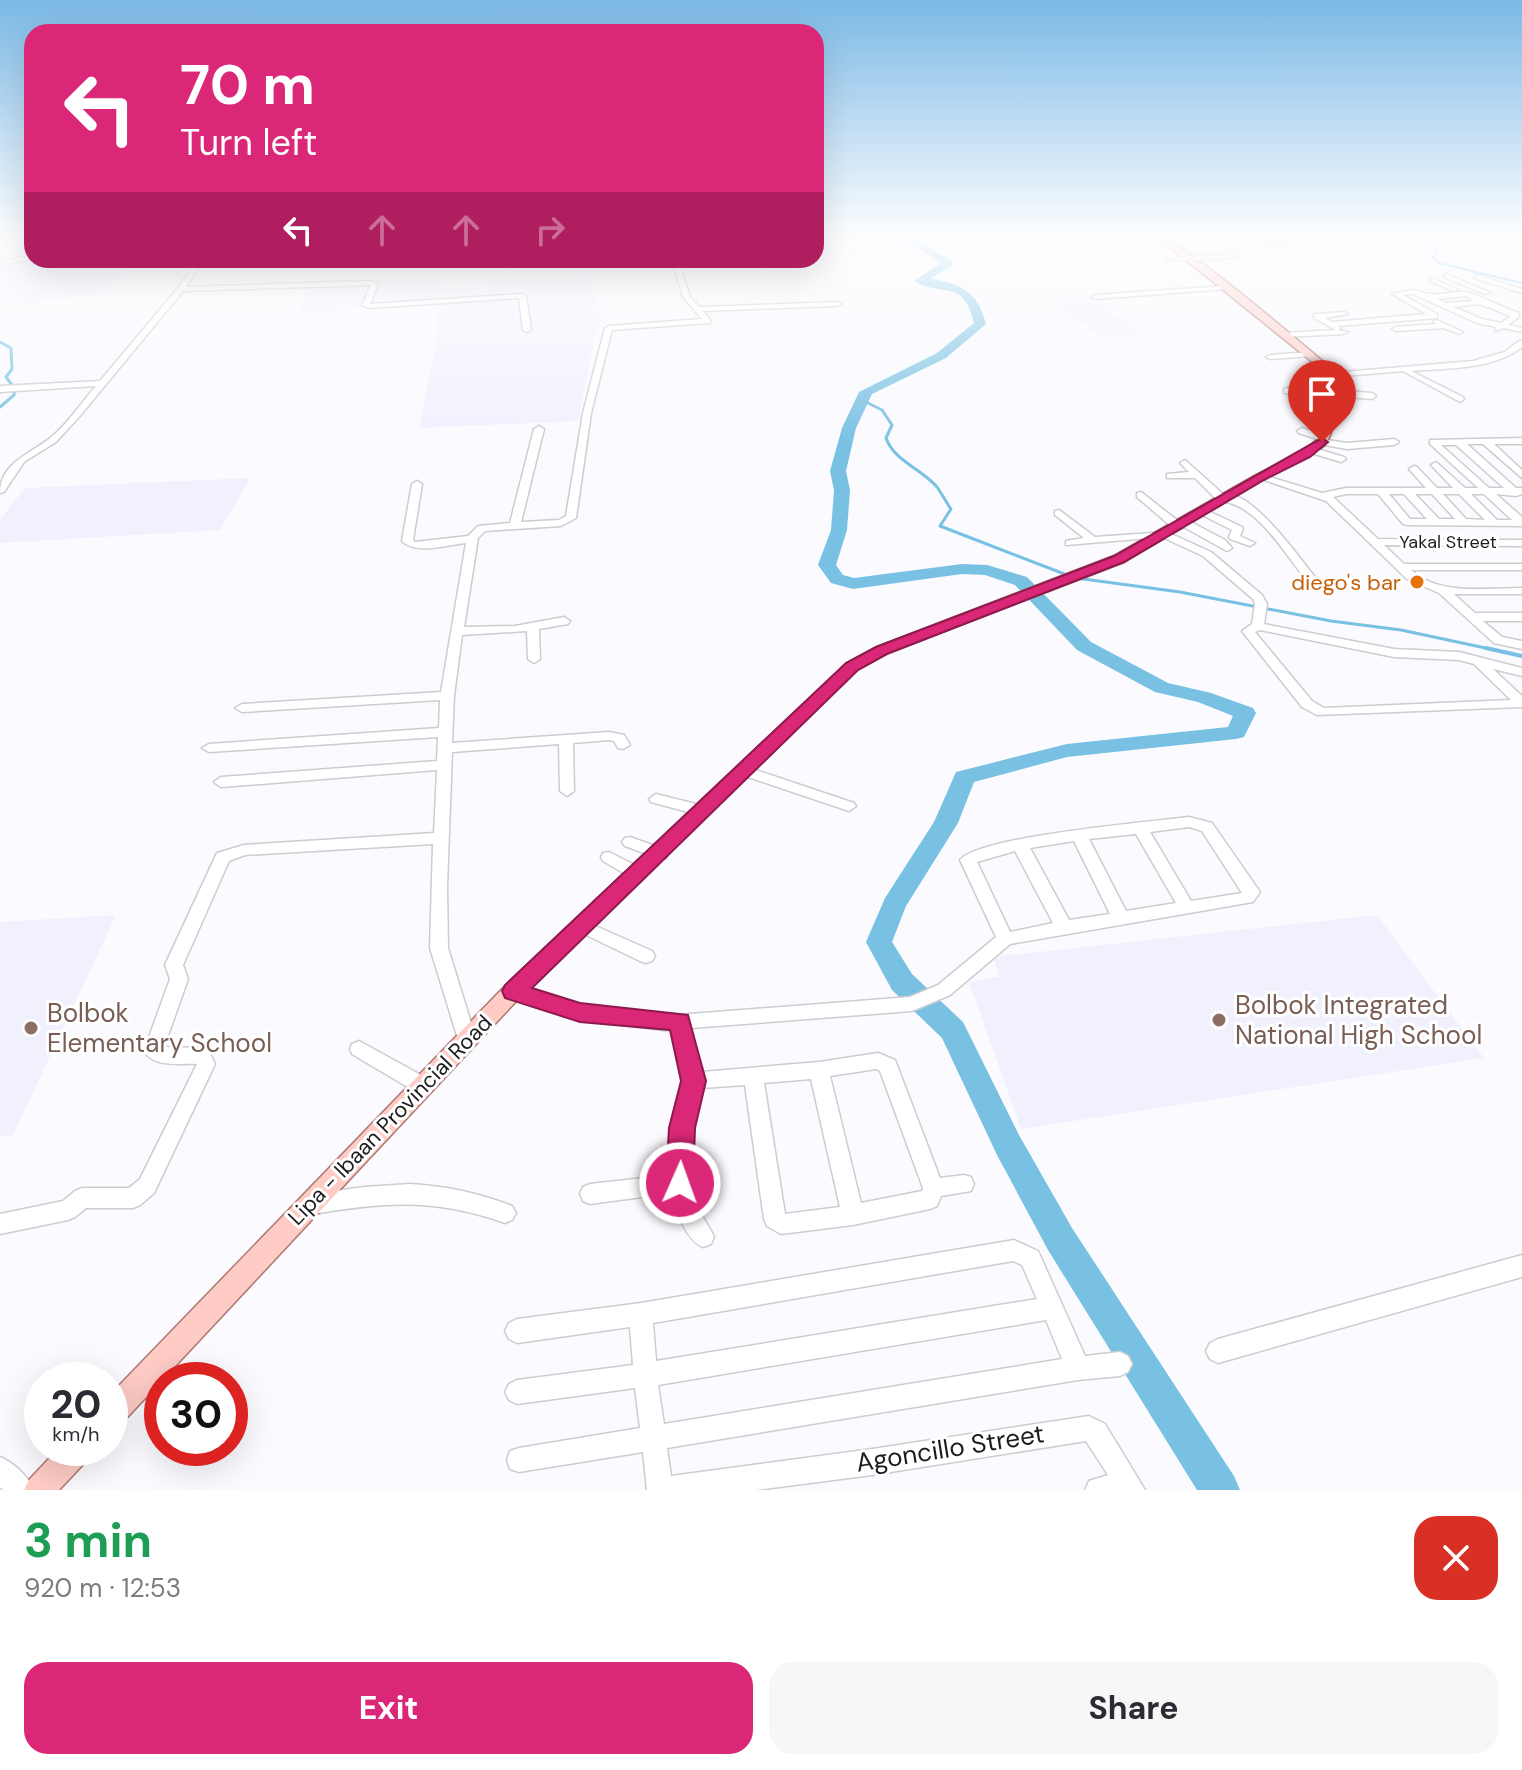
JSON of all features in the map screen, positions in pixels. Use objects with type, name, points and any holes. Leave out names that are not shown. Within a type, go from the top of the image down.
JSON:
[{"type":"main road","points":[[1246,305],[1332,375],[1333,395],[1323,440]]},
{"type":"main road","name":"Lipa - Ibaan Provincial Road","points":[[128,1396],[513,991],[660,854],[852,666],[882,650],[1119,559],[1311,450],[1323,440]]},
{"type":"main road","points":[[39,1490],[62,1466]]},
{"type":"street","points":[[0,490],[21,460],[58,435],[168,305]]},
{"type":"street","points":[[366,305],[386,305]]},
{"type":"street","points":[[521,305],[527,330]]},
{"type":"street","points":[[467,1039],[439,948],[447,696],[473,539],[482,528],[561,523],[571,518],[587,413],[609,328],[705,323],[693,305]]},
{"type":"street","points":[[696,309],[822,305]]},
{"type":"street","points":[[1417,305],[1444,326],[1459,332]]},
{"type":"street","points":[[1445,305],[1480,321],[1522,330]]},
{"type":"street","points":[[1343,332],[1317,316],[1451,305]]},
{"type":"street","points":[[1488,305],[1516,315],[1513,318],[1501,327],[1490,334],[1464,322],[1513,318]]},
{"type":"street","points":[[1330,324],[1422,307],[1462,313],[1500,309]]},
{"type":"street","points":[[1284,335],[1444,326]]},
{"type":"street","points":[[1332,375],[1473,363],[1501,357],[1513,352],[1522,343]]},
{"type":"street","points":[[1270,357],[1309,354]]},
{"type":"street","points":[[1406,371],[1460,399]]},
{"type":"street","points":[[0,389],[103,383]]},
{"type":"street","points":[[1287,391],[1372,396]]},
{"type":"street","points":[[515,526],[539,429]]},
{"type":"street","points":[[1302,431],[1347,446],[1394,442]]},
{"type":"street","points":[[1458,441],[1519,494]]},
{"type":"street","points":[[1485,441],[1522,475]]},
{"type":"street","points":[[1508,441],[1522,454]]},
{"type":"street","points":[[1522,441],[1433,442],[1522,523]]},
{"type":"street","points":[[1311,450],[1341,459]]},
{"type":"street","points":[[1185,463],[1224,498],[1259,515],[1311,579]]},
{"type":"street","points":[[1436,465],[1494,523]]},
{"type":"street","points":[[1414,469],[1464,523]]},
{"type":"street","points":[[1170,476],[1195,475]]},
{"type":"street","points":[[1260,477],[1336,503],[1411,577],[1443,591],[1498,640],[1522,645]]},
{"type":"street","points":[[417,484],[407,541],[413,545],[473,539]]},
{"type":"street","points":[[1322,496],[1346,491],[1380,490],[1519,494]]},
{"type":"street","points":[[1380,490],[1407,522]]},
{"type":"street","points":[[1407,491],[1437,523]]},
{"type":"street","points":[[1141,495],[1180,524],[1227,548]]},
{"type":"street","points":[[1202,511],[1238,529],[1234,537],[1250,543]]},
{"type":"street","points":[[1059,513],[1093,540]]},
{"type":"street","points":[[1392,521],[1522,523]]},
{"type":"street","points":[[1070,543],[1160,536],[1213,561],[1258,597],[1261,608],[1258,626]]},
{"type":"street","name":"Yakal Street","points":[[1375,542],[1522,543]]},
{"type":"street","points":[[1399,567],[1522,567]]},
{"type":"street","points":[[1443,591],[1522,591]]},
{"type":"street","points":[[1473,617],[1522,617]]},
{"type":"street","points":[[457,631],[533,628],[544,623],[564,621]]},
{"type":"street","points":[[1522,672],[1442,653],[1370,649],[1258,626],[1248,631],[1307,704],[1322,712],[1522,703]]},
{"type":"street","points":[[533,628],[534,659]]},
{"type":"street","points":[[1478,660],[1522,703]]},
{"type":"street","points":[[242,708],[447,696]]},
{"type":"street","points":[[209,748],[445,732]]},
{"type":"street","points":[[445,748],[615,737],[621,739],[623,745]]},
{"type":"street","points":[[566,739],[567,791]]},
{"type":"street","points":[[221,782],[444,765]]},
{"type":"street","points":[[744,771],[849,806]]},
{"type":"street","points":[[656,799],[703,811]]},
{"type":"street","points":[[513,991],[580,1012],[680,1022],[912,1004],[944,990],[1005,939],[1247,898],[1252,892],[1207,827],[1189,822],[983,852],[968,860],[1005,939]]},
{"type":"street","points":[[1141,829],[1187,908]]},
{"type":"street","points":[[1080,837],[1121,918]]},
{"type":"street","points":[[0,1224],[68,1210],[82,1198],[133,1198],[147,1186],[206,1064],[202,1056],[161,1055],[153,1051],[179,979],[174,965],[223,857],[244,850],[441,838]]},
{"type":"street","points":[[630,842],[660,854]]},
{"type":"street","points":[[1020,845],[1064,927]]},
{"type":"street","points":[[609,857],[638,874]]},
{"type":"street","points":[[582,926],[646,956]]},
{"type":"street","points":[[680,1022],[694,1081],[682,1128],[680,1183],[687,1210],[703,1237]]},
{"type":"street","points":[[359,1049],[423,1086]]},
{"type":"street","points":[[694,1081],[819,1070],[878,1061],[888,1066],[933,1188],[930,1199],[788,1225],[775,1219],[753,1077]]},
{"type":"street","points":[[819,1070],[853,1215]]},
{"type":"street","points":[[590,1194],[680,1183]]},
{"type":"street","points":[[933,1188],[964,1184]]},
{"type":"street","points":[[309,1204],[380,1193],[427,1193],[467,1198],[505,1213]]},
{"type":"street","points":[[517,1331],[641,1314],[1014,1250],[1030,1258],[1078,1368]]},
{"type":"street","points":[[1218,1351],[1522,1266]]},
{"type":"street","points":[[517,1392],[645,1375],[1052,1308]]},
{"type":"street","points":[[641,1314],[645,1375],[660,1490]]},
{"type":"street","points":[[519,1460],[1078,1368],[1120,1364]]},
{"type":"street","name":"Agoncillo Street","points":[[660,1490],[872,1462],[1089,1428],[1096,1433],[1129,1486]]},
{"type":"street","points":[[0,1470],[21,1490]]},
{"type":"street","points":[[1098,1490],[1129,1486]]},
{"type":"shaded area","points":[[302,305],[597,305],[602,321],[597,326],[578,421],[419,428],[437,338],[434,306],[299,312]]},
{"type":"shaded area","points":[[1059,305],[1100,305],[1143,334],[1099,336]]},
{"type":"shaded area","points":[[250,478],[220,530],[0,543],[0,520],[25,488]]},
{"type":"shaded area","name":"Bolbok Elementary School","points":[[116,915],[12,1137],[0,1135],[0,922]]},
{"type":"shaded area","name":"Bolbok Integrated National High School","points":[[1377,915],[1484,1058],[1021,1129],[969,982],[999,977],[993,957]]},
{"type":"waterway","points":[[974,305],[980,324],[968,336],[912,372],[866,392],[849,428],[838,471],[842,490],[839,530],[827,565],[837,579],[853,584],[962,569],[987,570],[1021,581],[1084,646],[1162,688],[1204,697],[1245,713],[1236,732],[1186,740],[1067,750],[964,777],[946,823],[894,905],[879,942],[902,982],[953,1030],[1008,1145],[1060,1239],[1220,1490]]},
{"type":"waterway","points":[[0,342],[11,348],[12,369],[6,377],[15,389],[14,395],[0,407]]},
{"type":"waterway","points":[[862,400],[882,410],[892,425],[886,438],[890,446],[937,487],[951,509],[940,526],[1067,575]]},
{"type":"waterway","points":[[1076,578],[1180,592],[1331,621],[1401,630],[1495,650]]},
{"type":"waterway","points":[[1486,648],[1495,650]]},
{"type":"waterway","points":[[1495,650],[1522,656]]},
{"type":"place","name":"diego's bar","points":[[1417,582]]},
{"type":"place","name":"Bolbok Integrated National High School","points":[[1219,1020]]},
{"type":"place","name":"Bolbok Elementary School","points":[[31,1028]]},
{"type":"route","points":[[680,1183],[682,1128],[694,1081],[680,1022],[663,1023],[580,1012],[513,991],[660,854],[852,666],[882,650],[1119,559],[1260,477],[1306,454],[1322,442]]}]
